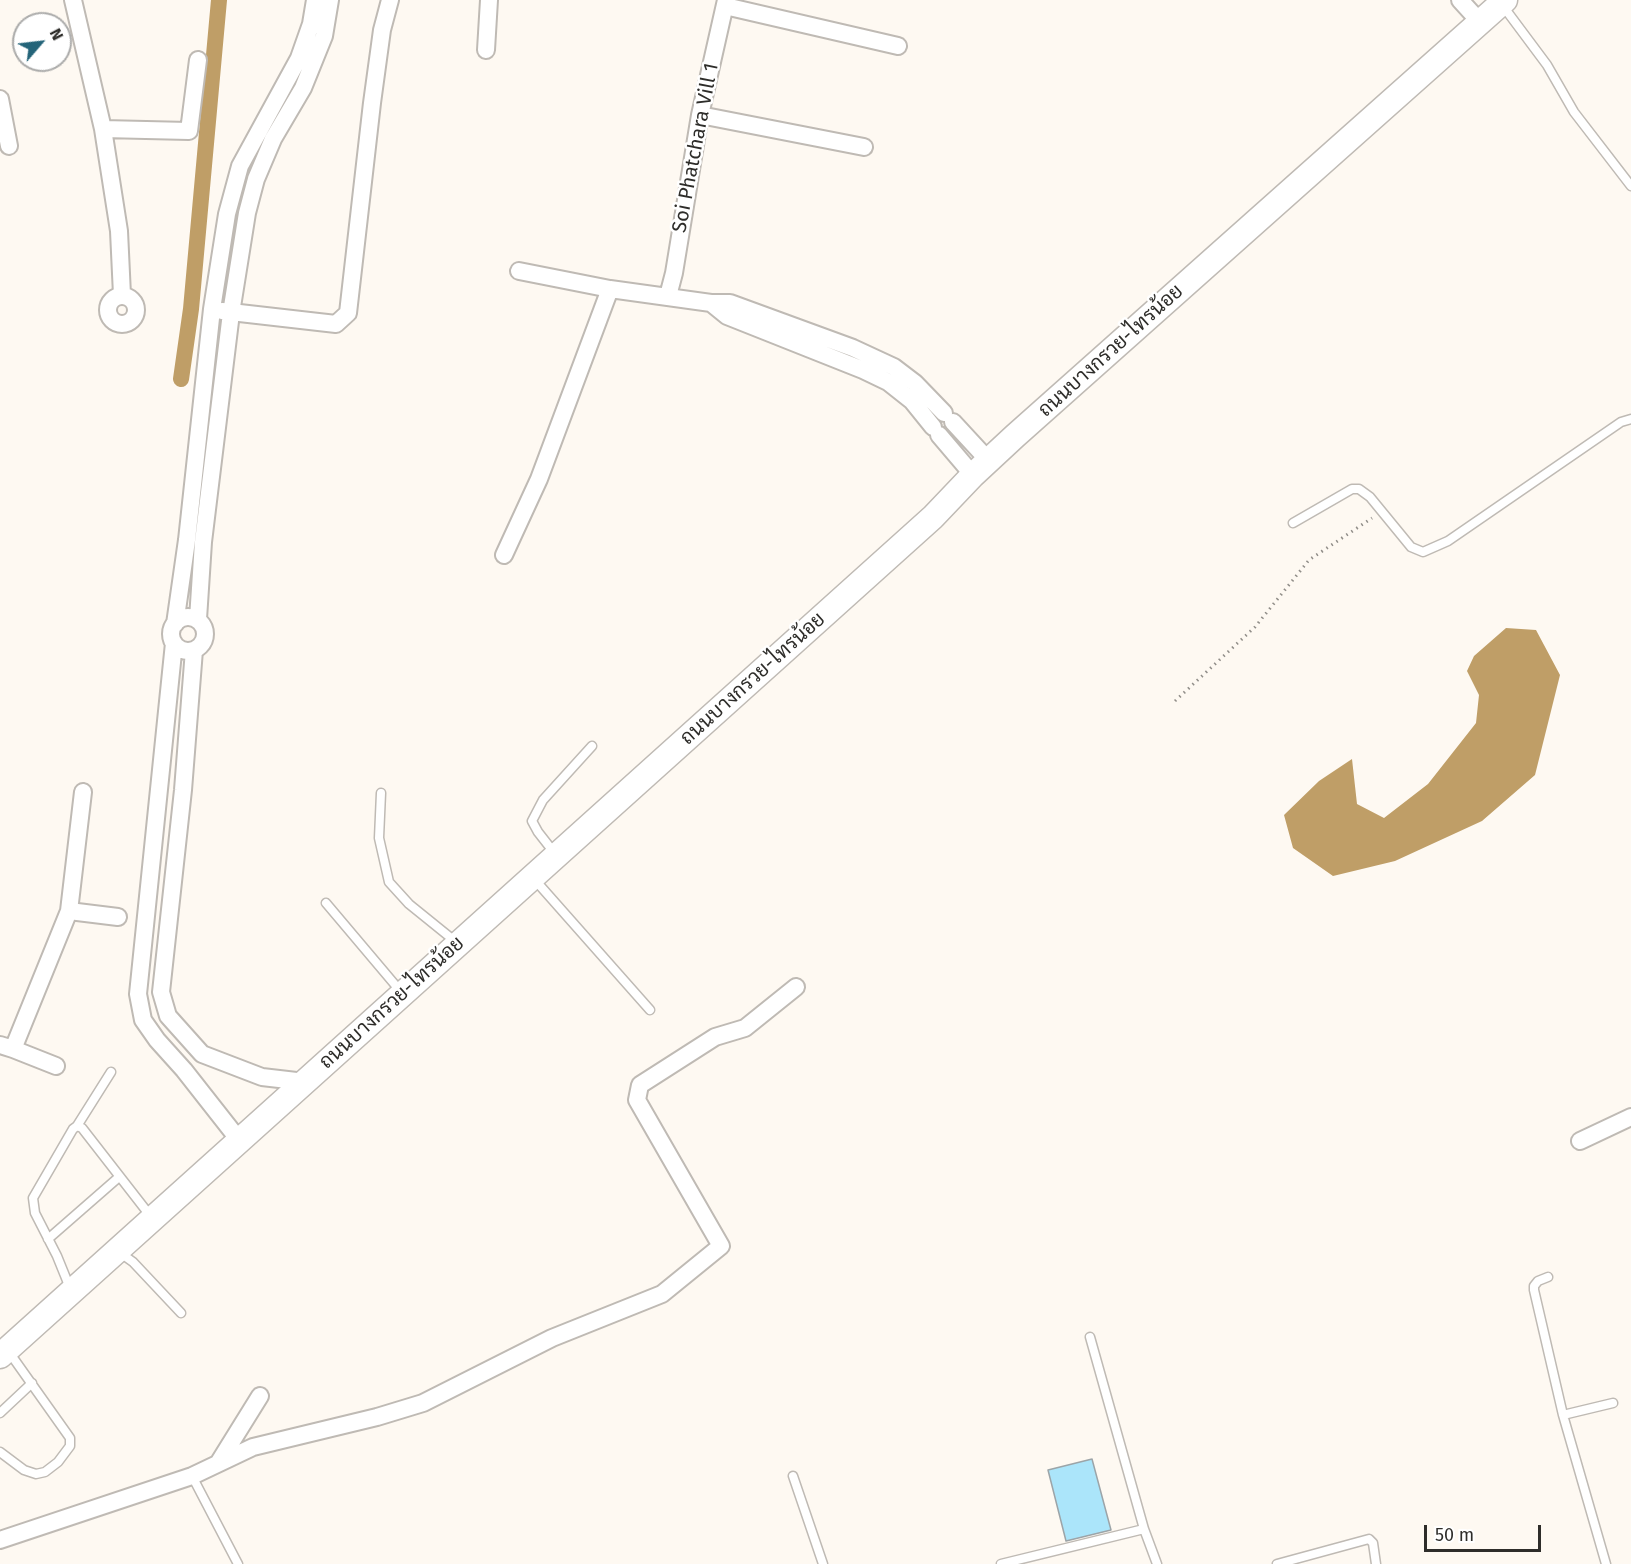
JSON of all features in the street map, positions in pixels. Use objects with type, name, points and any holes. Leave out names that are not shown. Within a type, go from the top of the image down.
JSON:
[{"type":"main road","name":"ถนนบางกรวย-ไทรน้อย","points":[[4,1353],[924,525],[981,468],[1502,1]]},
{"type":"street","points":[[74,0],[103,129],[119,231],[122,295]]},
{"type":"street","points":[[174,643],[183,650],[194,650],[203,642],[205,636],[205,630],[198,620],[195,541],[212,309],[227,214],[240,166],[299,58],[311,24],[315,0]]},
{"type":"street","points":[[239,1140],[143,1020],[138,994],[174,643],[172,630],[195,541],[248,213],[256,179],[273,139],[303,88],[324,36],[330,0]]},
{"type":"street","points":[[212,309],[336,324],[348,313],[382,30],[390,0]]},
{"type":"street","points":[[486,50],[489,0]]},
{"type":"street","points":[[1460,0],[1480,22]]},
{"type":"street","points":[[725,3],[898,46]]},
{"type":"street","name":"Soi Phatchara Vill 1","points":[[668,296],[674,273],[700,115],[725,3]]},
{"type":"street","points":[[103,129],[189,131],[198,60]]},
{"type":"street","points":[[0,99],[9,146]]},
{"type":"street","points":[[700,115],[864,147]]},
{"type":"street","points":[[519,271],[610,288],[711,303],[727,316],[863,370],[891,374],[915,383],[948,417],[981,468]]},
{"type":"street","points":[[504,555],[539,480],[610,288]]},
{"type":"street","points":[[891,374],[936,431],[981,468]]},
{"type":"street","points":[[175,624],[185,617],[198,620]]},
{"type":"street","points":[[194,650],[183,790],[161,992],[168,1016],[202,1054],[262,1077],[305,1082]]},
{"type":"street","points":[[160,785],[183,790]]},
{"type":"street","points":[[57,1066],[7,1047],[69,911],[83,792]]},
{"type":"street","points":[[69,911],[118,917]]},
{"type":"street","points":[[144,925],[168,929]]},
{"type":"street","points":[[0,1540],[192,1476],[253,1447],[377,1418],[423,1403],[552,1338],[662,1294],[721,1246],[637,1100],[640,1085],[715,1037],[745,1028],[796,987]]},
{"type":"street","points":[[184,1070],[202,1054]]},
{"type":"street","points":[[1580,1141],[1631,1117]]},
{"type":"street","points":[[219,1462],[260,1396]]},
{"type":"lane","points":[[1502,1],[1547,65],[1574,112],[1631,186]]},
{"type":"lane","points":[[1293,523],[1352,489],[1359,489],[1411,547],[1423,552],[1448,541],[1621,422],[1631,419]]},
{"type":"lane","points":[[557,855],[538,832],[532,820],[543,800],[592,746]]},
{"type":"lane","points":[[381,793],[379,838],[389,882],[409,904],[458,944]]},
{"type":"lane","points":[[532,877],[650,1010]]},
{"type":"lane","points":[[326,903],[402,994]]},
{"type":"lane","points":[[71,1292],[35,1213],[33,1198],[73,1129],[111,1072]]},
{"type":"lane","points":[[77,1126],[82,1128],[152,1218]]},
{"type":"lane","points":[[48,1239],[119,1177]]},
{"type":"lane","points":[[116,1251],[133,1262],[181,1313]]},
{"type":"lane","points":[[1548,1277],[1538,1281],[1534,1290],[1563,1415],[1606,1564]]},
{"type":"lane","points":[[1090,1336],[1156,1564]]},
{"type":"lane","points":[[0,1452],[24,1470],[36,1474],[45,1472],[58,1462],[70,1446],[70,1438],[66,1431],[32,1383],[4,1353]]},
{"type":"lane","points":[[0,1413],[32,1383]]},
{"type":"lane","points":[[1563,1415],[1613,1403]]},
{"type":"lane","points":[[192,1476],[238,1564]]},
{"type":"lane","points":[[794,1476],[823,1564]]},
{"type":"lane","points":[[1001,1564],[1144,1529]]},
{"type":"lane","points":[[1277,1564],[1369,1539],[1373,1543],[1376,1564]]},
{"type":"path","points":[[1175,701],[1256,627],[1309,560],[1381,512]]},
{"type":"shaded area","points":[[1506,628],[1536,630],[1560,675],[1535,775],[1482,821],[1395,861],[1333,876],[1293,848],[1284,815],[1319,781],[1352,759],[1357,804],[1384,818],[1428,784],[1476,723],[1479,695],[1467,671],[1474,656]]},
{"type":"building","points":[[1092,1459],[1111,1530],[1066,1541],[1048,1470]]},
{"type":"waterway","points":[[181,379],[191,309],[219,0]]}]
